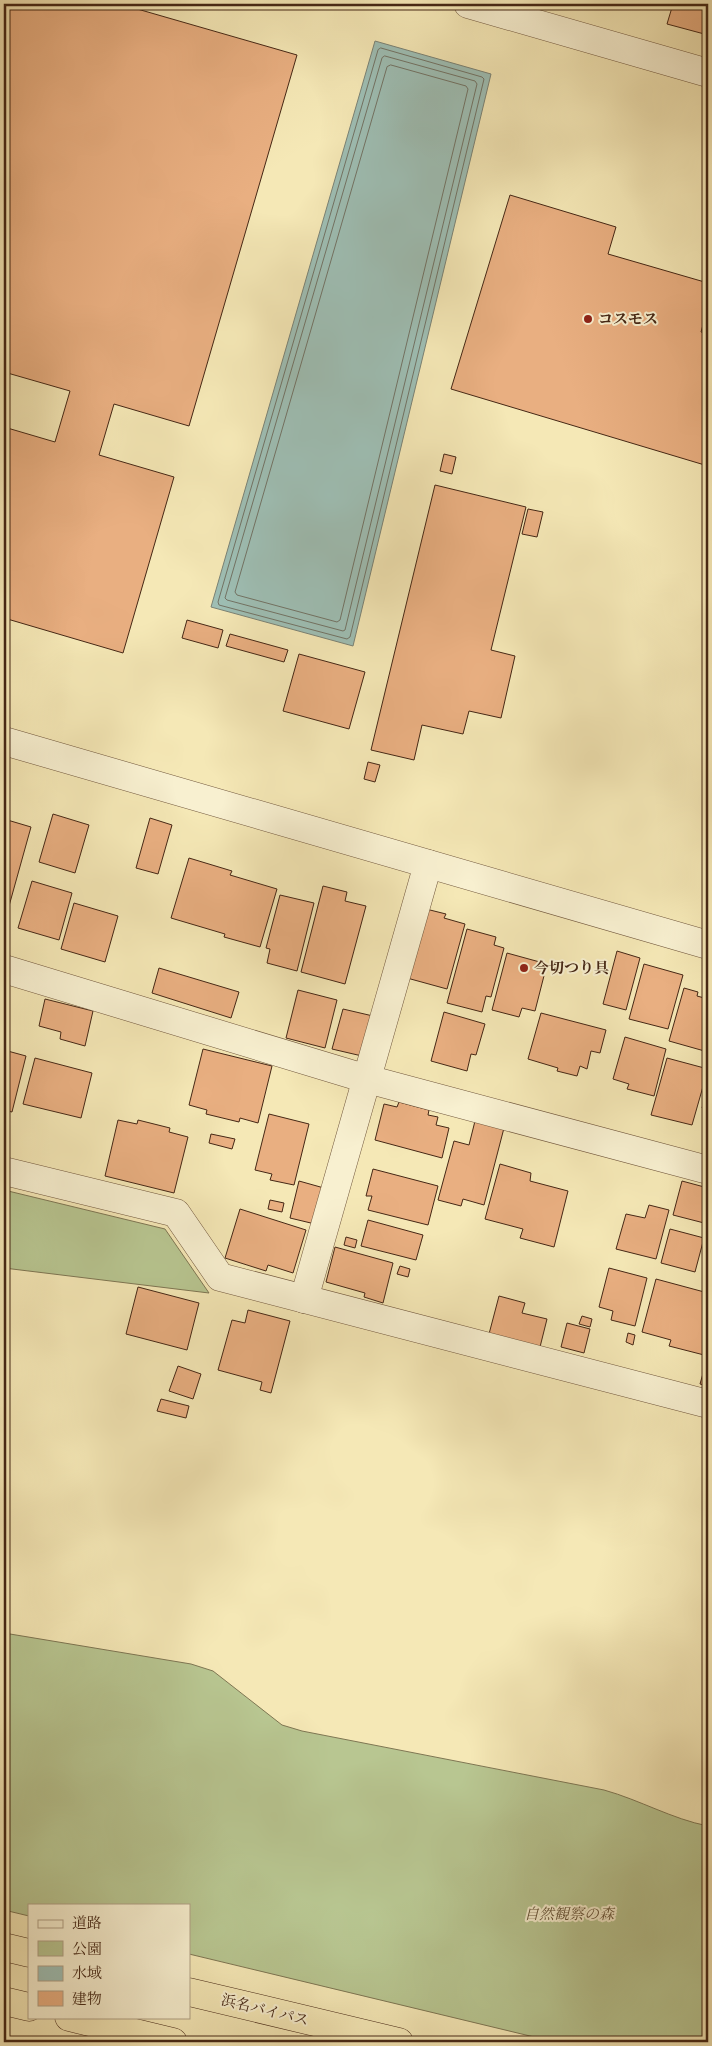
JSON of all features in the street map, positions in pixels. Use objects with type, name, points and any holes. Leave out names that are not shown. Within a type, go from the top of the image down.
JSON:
[{"type":"highway","points":[[4,1947],[28,1953]]},
{"type":"highway","name":"浜名バイパス","points":[[190,1992],[399,2042]]},
{"type":"highway","points":[[4,2002],[28,2008]]},
{"type":"highway","points":[[73,2018],[173,2042]]},
{"type":"street","points":[[468,4],[708,73]]},
{"type":"street","points":[[4,741],[708,945]]},
{"type":"street","points":[[304,1299],[428,864]]},
{"type":"street","points":[[4,969],[367,1079],[708,1170]]},
{"type":"street","points":[[4,1171],[176,1214],[220,1277],[708,1404]]},
{"type":"green space","points":[[4,1190],[165,1229],[209,1293],[4,1268]]},
{"type":"green space","name":"自然観察の森","points":[[4,1633],[191,1664],[213,1671],[282,1725],[302,1731],[604,1790],[682,1819],[708,1826],[708,2042],[555,2042],[190,1954],[190,1904],[28,1904],[28,1916],[4,1910]]},
{"type":"water","points":[[375,41],[491,74],[353,646],[211,607]]},
{"type":"building","points":[[4,4],[120,4],[297,55],[189,426],[114,404],[99,455],[174,477],[123,653],[4,618],[4,427],[55,442],[70,391],[4,372]]},
{"type":"building","points":[[673,4],[708,4],[708,35],[667,24]]},
{"type":"building","name":"コスモス","points":[[510,195],[616,227],[608,254],[708,283],[708,307],[701,332],[708,334],[708,466],[451,389]]},
{"type":"building","points":[[444,454],[456,457],[452,474],[440,471]]},
{"type":"building","points":[[435,485],[526,507],[491,650],[515,656],[501,718],[469,711],[463,734],[422,725],[414,760],[371,750]]},
{"type":"building","points":[[528,509],[543,512],[537,537],[522,534]]},
{"type":"building","points":[[187,620],[223,630],[218,648],[182,638]]},
{"type":"building","points":[[230,634],[288,650],[284,662],[226,646]]},
{"type":"building","points":[[299,654],[365,672],[349,729],[283,711]]},
{"type":"building","points":[[368,762],[380,765],[375,782],[364,779]]},
{"type":"building","points":[[53,814],[89,825],[75,873],[39,862]]},
{"type":"building","points":[[150,818],[172,825],[158,874],[136,868]]},
{"type":"building","points":[[4,819],[31,827],[4,924]]},
{"type":"building","points":[[189,858],[232,871],[230,875],[277,889],[260,947],[224,937],[225,934],[171,918]]},
{"type":"building","points":[[32,881],[72,893],[59,940],[18,928]]},
{"type":"building","points":[[323,886],[347,892],[345,901],[366,906],[345,984],[301,972]]},
{"type":"building","points":[[280,895],[314,903],[297,971],[267,963],[270,949],[266,948]]},
{"type":"building","points":[[74,903],[118,916],[105,962],[61,949]]},
{"type":"building","points":[[426,909],[446,914],[444,918],[465,924],[447,989],[407,978]]},
{"type":"building","points":[[467,929],[496,937],[494,945],[504,948],[491,997],[486,996],[482,1012],[447,1003]]},
{"type":"building","points":[[617,951],[640,958],[626,1010],[603,1004]]},
{"type":"building","points":[[507,953],[547,964],[535,1011],[522,1008],[519,1017],[492,1010]]},
{"type":"building","points":[[644,964],[683,975],[668,1029],[629,1019]]},
{"type":"building","points":[[159,968],[239,992],[231,1018],[152,993]]},
{"type":"building","points":[[684,988],[698,992],[697,996],[708,999],[708,1052],[669,1041]]},
{"type":"building","points":[[298,990],[337,1000],[325,1048],[286,1038]]},
{"type":"building","points":[[45,999],[93,1011],[85,1046],[60,1039],[61,1032],[39,1026]]},
{"type":"building","points":[[343,1009],[373,1016],[362,1056],[332,1049]]},
{"type":"building","points":[[444,1012],[485,1024],[476,1055],[471,1054],[467,1071],[431,1061]]},
{"type":"building","points":[[541,1013],[606,1030],[600,1053],[591,1051],[587,1069],[580,1066],[577,1076],[557,1071],[558,1068],[528,1059]]},
{"type":"building","points":[[625,1037],[666,1049],[654,1096],[627,1089],[629,1084],[613,1079]]},
{"type":"building","points":[[203,1049],[272,1066],[258,1123],[240,1118],[239,1122],[206,1114],[207,1110],[189,1105]]},
{"type":"building","points":[[4,1050],[26,1056],[12,1112],[4,1110]]},
{"type":"building","points":[[35,1058],[92,1073],[81,1118],[23,1104]]},
{"type":"building","points":[[667,1058],[708,1069],[692,1125],[651,1115]]},
{"type":"building","points":[[708,1087],[708,1110],[702,1108]]},
{"type":"building","points":[[399,1102],[429,1110],[428,1115],[438,1117],[436,1125],[449,1128],[442,1158],[375,1140],[384,1104],[397,1107]]},
{"type":"building","points":[[269,1114],[309,1124],[294,1185],[270,1180],[272,1174],[255,1170]]},
{"type":"building","points":[[118,1120],[137,1124],[138,1120],[170,1128],[169,1132],[188,1137],[174,1193],[105,1176]]},
{"type":"building","points":[[475,1121],[504,1128],[484,1205],[463,1199],[461,1206],[438,1200],[454,1141],[469,1145]]},
{"type":"building","points":[[211,1134],[235,1139],[232,1149],[209,1143]]},
{"type":"building","points":[[500,1164],[531,1173],[530,1181],[568,1191],[554,1247],[520,1238],[523,1229],[485,1219]]},
{"type":"building","points":[[373,1169],[438,1186],[428,1225],[368,1210],[372,1196],[366,1196]]},
{"type":"building","points":[[299,1181],[324,1188],[315,1224],[290,1218]]},
{"type":"building","points":[[682,1181],[708,1188],[708,1224],[673,1215]]},
{"type":"building","points":[[270,1200],[284,1203],[282,1212],[268,1209]]},
{"type":"building","points":[[649,1205],[669,1210],[656,1259],[616,1249],[626,1214],[645,1218]]},
{"type":"building","points":[[240,1209],[306,1230],[293,1273],[268,1265],[266,1271],[225,1258]]},
{"type":"building","points":[[368,1220],[423,1235],[416,1260],[361,1246]]},
{"type":"building","points":[[670,1229],[704,1238],[695,1272],[661,1263]]},
{"type":"building","points":[[346,1237],[357,1240],[355,1248],[344,1245]]},
{"type":"building","points":[[335,1247],[393,1263],[383,1303],[364,1297],[365,1293],[326,1282]]},
{"type":"building","points":[[400,1266],[410,1269],[408,1277],[397,1274]]},
{"type":"building","points":[[609,1268],[647,1278],[635,1326],[611,1320],[613,1311],[599,1307]]},
{"type":"building","points":[[656,1279],[708,1293],[708,1356],[669,1346],[671,1340],[642,1332]]},
{"type":"building","points":[[138,1287],[199,1303],[187,1350],[126,1334]]},
{"type":"building","points":[[499,1296],[525,1303],[522,1313],[547,1319],[540,1347],[489,1334]]},
{"type":"building","points":[[248,1310],[290,1321],[271,1393],[260,1390],[262,1382],[218,1370],[232,1320],[245,1323]]},
{"type":"building","points":[[582,1316],[592,1319],[590,1327],[579,1324]]},
{"type":"building","points":[[567,1323],[590,1329],[584,1353],[561,1347]]},
{"type":"building","points":[[628,1333],[635,1335],[633,1345],[626,1342]]},
{"type":"building","points":[[708,1356],[708,1386],[700,1384]]},
{"type":"building","points":[[178,1366],[201,1374],[193,1399],[169,1391]]},
{"type":"building","points":[[161,1399],[189,1406],[186,1418],[157,1411]]},
{"type":"place","name":"コスモス","points":[[588,319]]},
{"type":"place","name":"今切つり具","points":[[524,968]]}]
